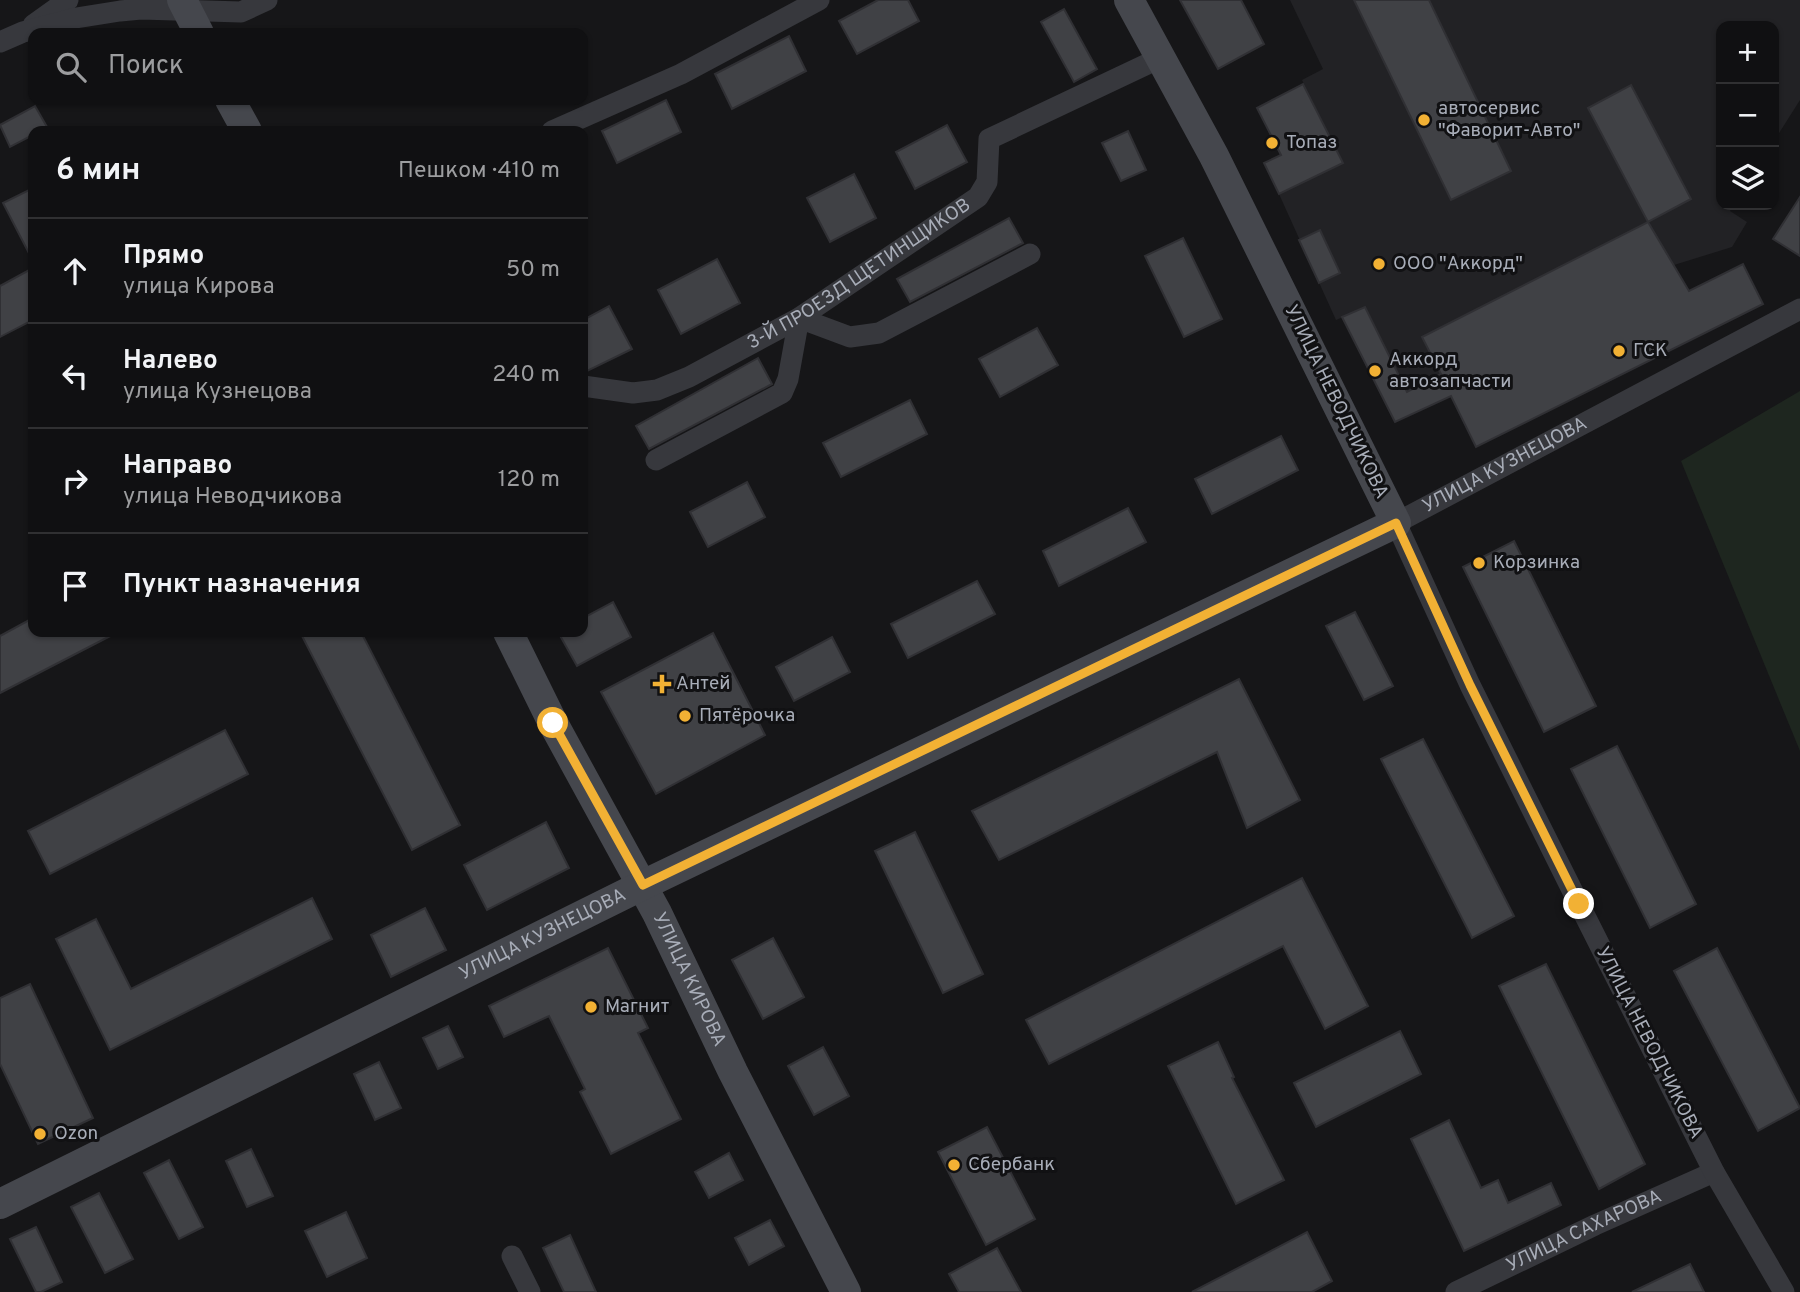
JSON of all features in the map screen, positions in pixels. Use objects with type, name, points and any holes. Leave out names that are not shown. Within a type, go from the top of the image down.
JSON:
[{"type":"main road","name":"УЛИЦА НЕВОДЧИКОВА","points":[[1129,0],[1214,156],[1396,523]]},
{"type":"main road","points":[[233,105],[244,126]]},
{"type":"main road","name":"УЛИЦА КУЗНЕЦОВА","points":[[0,1204],[643,885],[1396,523]]},
{"type":"main road","name":"УЛИЦА КИРОВА","points":[[510,637],[553,723],[643,885],[733,1072],[846,1292]]},
{"type":"street","points":[[29,28],[68,0]]},
{"type":"street","points":[[38,28],[76,18],[141,9],[190,15],[241,12],[267,0]]},
{"type":"street","points":[[563,126],[681,74],[818,0]]},
{"type":"street","points":[[23,32],[28,28]]},
{"type":"street","points":[[0,42],[28,31]]},
{"type":"street","name":"3-Й ПРОЕЗД ЩЕТИНЩИКОВ","points":[[588,388],[633,393],[656,390],[689,377],[799,318],[978,197],[987,182],[989,139],[1160,58]]},
{"type":"street","points":[[656,460],[782,393],[788,379],[799,318],[850,337],[879,333],[1030,254]]},
{"type":"street","name":"УЛИЦА КУЗНЕЦОВА","points":[[1396,523],[1800,309]]},
{"type":"street","name":"УЛИЦА НЕВОДЧИКОВА","points":[[1396,523],[1470,685],[1714,1172],[1784,1292]]},
{"type":"street","name":"УЛИЦА САХАРОВА","points":[[1456,1292],[1595,1225],[1714,1172]]},
{"type":"street","points":[[512,1256],[530,1292]]},
{"type":"shaded area","points":[[1290,0],[1800,0],[1800,100],[1779,133],[1779,21],[1716,21],[1716,210],[1730,210],[1747,222],[1732,247],[1674,265],[1446,382],[1417,387],[1407,392],[1365,308],[1336,320],[1279,194],[1343,163],[1302,80],[1323,69]]},
{"type":"shaded area","points":[[1800,391],[1800,751],[1681,461]]},
{"type":"building","points":[[878,0],[908,0],[919,21],[857,54],[839,21]]},
{"type":"building","points":[[1180,0],[1241,0],[1264,44],[1218,69]]},
{"type":"building","points":[[1354,0],[1429,0],[1511,171],[1451,200]]},
{"type":"building","points":[[1064,9],[1097,69],[1074,82],[1041,22]]},
{"type":"building","points":[[789,36],[806,71],[732,109],[715,74]]},
{"type":"building","points":[[1303,84],[1343,163],[1279,194],[1264,163],[1281,155],[1257,108]]},
{"type":"building","points":[[1631,85],[1691,199],[1648,222],[1588,108]]},
{"type":"building","points":[[666,100],[681,132],[617,163],[602,131]]},
{"type":"building","points":[[35,106],[46,126],[28,126],[28,138],[10,147],[0,125]]},
{"type":"building","points":[[947,125],[967,162],[915,189],[896,152]]},
{"type":"building","points":[[1128,131],[1146,170],[1121,181],[1102,143]]},
{"type":"building","points":[[854,174],[876,218],[830,242],[807,198]]},
{"type":"building","points":[[28,190],[28,251],[3,203]]},
{"type":"building","points":[[1800,197],[1800,256],[1773,239]]},
{"type":"building","points":[[1009,218],[1023,243],[910,302],[897,279]]},
{"type":"building","points":[[1648,222],[1689,291],[1743,264],[1763,304],[1476,447],[1451,396],[1395,422],[1342,317],[1365,307],[1407,392],[1441,374],[1422,337]]},
{"type":"building","points":[[1320,230],[1340,273],[1319,283],[1299,240]]},
{"type":"building","points":[[1183,238],[1222,319],[1184,337],[1145,256]]},
{"type":"building","points":[[717,259],[740,303],[681,334],[658,290]]},
{"type":"building","points":[[28,271],[28,323],[0,337],[0,286]]},
{"type":"building","points":[[609,306],[632,349],[588,371],[588,317]]},
{"type":"building","points":[[1037,328],[1058,365],[1000,397],[979,359]]},
{"type":"building","points":[[758,358],[772,384],[649,449],[636,426]]},
{"type":"building","points":[[910,400],[927,434],[841,477],[823,443]]},
{"type":"building","points":[[1281,436],[1298,470],[1212,514],[1195,479]]},
{"type":"building","points":[[747,482],[765,517],[708,547],[690,512]]},
{"type":"building","points":[[1128,508],[1146,542],[1059,586],[1043,551]]},
{"type":"building","points":[[1514,541],[1596,706],[1544,732],[1463,567]]},
{"type":"building","points":[[977,581],[995,614],[908,658],[891,624]]},
{"type":"building","points":[[613,602],[631,637],[577,666],[561,637],[588,637],[588,615]]},
{"type":"building","points":[[1355,612],[1393,686],[1364,700],[1326,626]]},
{"type":"building","points":[[28,621],[28,637],[108,637],[0,693],[0,636]]},
{"type":"building","name":"Пятёрочка","points":[[713,633],[765,735],[656,794],[601,692]]},
{"type":"building","points":[[303,637],[364,637],[460,825],[412,850]]},
{"type":"building","points":[[832,637],[850,672],[794,701],[776,667]]},
{"type":"building","points":[[1239,679],[1300,800],[1247,828],[1217,752],[999,860],[972,811]]},
{"type":"building","points":[[225,730],[248,774],[50,874],[28,831]]},
{"type":"building","points":[[1423,739],[1514,916],[1472,938],[1381,759]]},
{"type":"building","points":[[1617,746],[1696,904],[1650,928],[1571,769]]},
{"type":"building","points":[[546,822],[569,868],[487,910],[464,865]]},
{"type":"building","points":[[915,832],[983,974],[943,993],[875,851]]},
{"type":"building","points":[[1302,878],[1368,1006],[1325,1029],[1283,946],[1049,1064],[1026,1020]]},
{"type":"building","points":[[312,898],[332,939],[110,1050],[56,939],[96,919],[131,989]]},
{"type":"building","points":[[425,908],[446,950],[391,977],[371,935]]},
{"type":"building","points":[[773,938],[804,997],[763,1019],[732,960]]},
{"type":"building","points":[[608,948],[648,1028],[638,1033],[681,1119],[611,1154],[580,1092],[585,1089],[549,1016],[504,1037],[489,1006]]},
{"type":"building","points":[[1717,948],[1800,1108],[1758,1131],[1674,971]]},
{"type":"building","points":[[1546,964],[1645,1164],[1599,1189],[1499,986]]},
{"type":"building","points":[[30,984],[93,1118],[38,1144],[0,1064],[0,998]]},
{"type":"building","points":[[448,1026],[463,1057],[438,1069],[423,1038]]},
{"type":"building","points":[[1400,1031],[1421,1074],[1316,1127],[1294,1083]]},
{"type":"building","points":[[1218,1042],[1234,1077],[1232,1078],[1284,1180],[1236,1204],[1168,1066]]},
{"type":"building","points":[[823,1047],[849,1096],[814,1115],[788,1066]]},
{"type":"building","points":[[379,1062],[401,1108],[375,1120],[354,1074]]},
{"type":"building","points":[[1449,1120],[1481,1188],[1498,1180],[1508,1203],[1551,1183],[1561,1205],[1464,1251],[1411,1139]]},
{"type":"building","points":[[987,1127],[1035,1219],[986,1245],[938,1152]]},
{"type":"building","points":[[251,1149],[273,1196],[247,1207],[226,1161]]},
{"type":"building","points":[[729,1153],[743,1180],[709,1198],[695,1172]]},
{"type":"building","points":[[169,1160],[203,1227],[179,1239],[144,1173]]},
{"type":"building","points":[[99,1193],[133,1259],[105,1273],[71,1207]]},
{"type":"building","points":[[346,1212],[367,1258],[327,1277],[305,1231]]},
{"type":"building","points":[[770,1220],[784,1246],[749,1265],[735,1238]]},
{"type":"building","points":[[36,1227],[62,1282],[41,1292],[36,1292],[10,1239]]},
{"type":"building","points":[[1307,1232],[1332,1281],[1312,1292],[1192,1292]]},
{"type":"building","points":[[570,1235],[596,1292],[564,1292],[543,1248]]},
{"type":"building","points":[[997,1248],[1021,1292],[959,1292],[949,1274]]},
{"type":"building","points":[[1690,1264],[1704,1292],[1632,1292]]},
{"type":"place","name":"автосервис \"Фаворит-Авто\"","points":[[1424,120]]},
{"type":"place","name":"Топаз","points":[[1272,143]]},
{"type":"place","name":"ООО \"Аккорд\"","points":[[1379,264]]},
{"type":"place","name":"ГСК","points":[[1619,351]]},
{"type":"place","name":"Аккорд автозапчасти","points":[[1375,371]]},
{"type":"place","name":"Корзинка","points":[[1479,563]]},
{"type":"place","name":"Антей","points":[[662,684]]},
{"type":"place","name":"Пятёрочка","points":[[685,716]]},
{"type":"place","name":"Магнит","points":[[591,1007]]},
{"type":"place","name":"Ozon","points":[[40,1134]]},
{"type":"place","name":"Сбербанк","points":[[954,1165]]},
{"type":"route","points":[[553,723],[643,885],[1396,523],[1470,685],[1579,904]]}]
